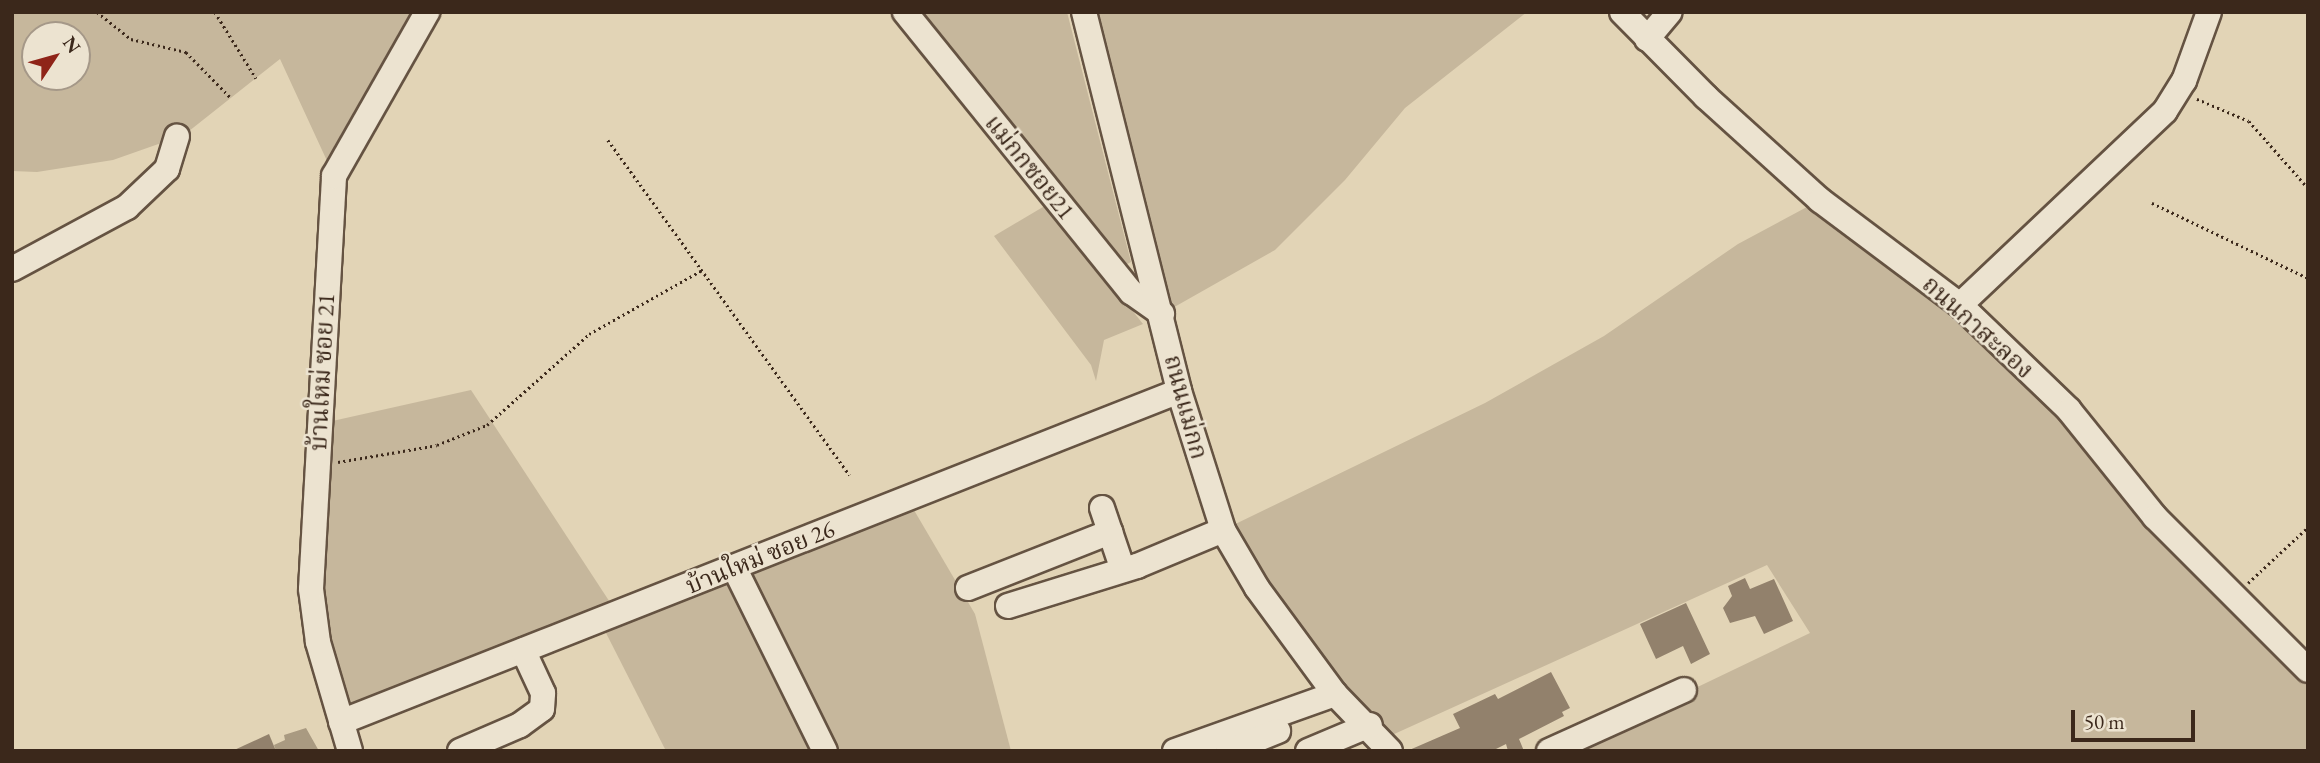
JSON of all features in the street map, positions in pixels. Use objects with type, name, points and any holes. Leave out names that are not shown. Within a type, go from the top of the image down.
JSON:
[{"type":"street","name":"บ้านใหม่ ซอย 21","points":[[350,751],[318,642],[311,589],[334,176],[427,12]]},
{"type":"street","name":"แม่กกซอย21","points":[[905,12],[1131,292],[1162,314]]},
{"type":"street","name":"ถนนแม่กก","points":[[1084,12],[1162,314],[1179,391],[1223,530],[1257,589],[1341,699],[1370,725],[1390,751]]},
{"type":"street","name":"ถนนกาสะลอง","points":[[1622,12],[1647,39],[1820,200],[1961,305],[2068,410],[2155,517],[2233,598],[2308,670]]},
{"type":"street","points":[[1647,39],[1670,12]]},
{"type":"street","points":[[1961,305],[2165,111],[2178,90],[2209,12]]},
{"type":"street","points":[[12,269],[127,208],[167,169],[177,137]]},
{"type":"street","name":"บ้านใหม่ ซอย 26","points":[[341,722],[1179,391]]},
{"type":"street","points":[[1102,508],[1123,570]]},
{"type":"street","points":[[1008,606],[1123,570],[1223,530]]},
{"type":"street","points":[[968,588],[1110,533]]},
{"type":"street","points":[[734,567],[825,751]]},
{"type":"street","points":[[460,751],[520,725],[542,709],[543,693],[523,650]]},
{"type":"street","points":[[1549,751],[1684,690]]},
{"type":"street","points":[[1175,751],[1341,699]]},
{"type":"street","points":[[1228,751],[1341,699]]},
{"type":"street","points":[[1308,751],[1370,725]]},
{"type":"path","points":[[97,12],[131,39],[186,52],[231,98]]},
{"type":"path","points":[[215,12],[256,78]]},
{"type":"path","points":[[2178,90],[2249,121],[2308,188]]},
{"type":"path","points":[[608,140],[850,475]]},
{"type":"path","points":[[2152,203],[2308,278]]},
{"type":"path","points":[[317,464],[438,445],[487,425],[516,394],[589,334],[702,270]]},
{"type":"path","points":[[2233,598],[2308,527]]},
{"type":"shaded area","points":[[12,12],[427,12],[334,176],[280,59],[184,135],[113,160],[37,172],[12,171]]},
{"type":"shaded area","points":[[916,12],[1067,12],[1131,262],[1120,268]]},
{"type":"shaded area","points":[[1084,12],[1527,12],[1405,108],[1345,180],[1275,250],[1162,314]]},
{"type":"shaded area","points":[[1820,200],[1909,266],[2144,503],[2308,654],[2308,751],[1564,751],[1810,633],[1767,565],[1381,740],[1223,530],[1485,403],[1604,336],[1738,244]]},
{"type":"shaded area","points":[[1048,204],[1143,324],[1104,340],[1096,381],[1091,365],[994,236]]},
{"type":"shaded area","points":[[471,390],[617,613],[341,722],[318,642],[319,424]]},
{"type":"shaded area","points":[[911,505],[975,614],[1011,751],[666,751],[606,633],[722,579]]},
{"type":"shaded area","points":[[306,728],[319,751],[276,751],[274,745],[285,740],[284,735]]},
{"type":"building","points":[[1745,578],[1750,589],[1774,579],[1793,621],[1764,634],[1755,616],[1730,623],[1723,608],[1732,596],[1728,586]]},
{"type":"building","points":[[1686,603],[1710,654],[1691,664],[1683,646],[1656,659],[1640,624]]},
{"type":"building","points":[[1551,672],[1570,708],[1562,712],[1564,716],[1519,739],[1524,751],[1508,751],[1506,744],[1492,751],[1407,751],[1460,728],[1453,714],[1495,694],[1498,699]]},
{"type":"building","points":[[269,734],[276,751],[232,751]]}]
